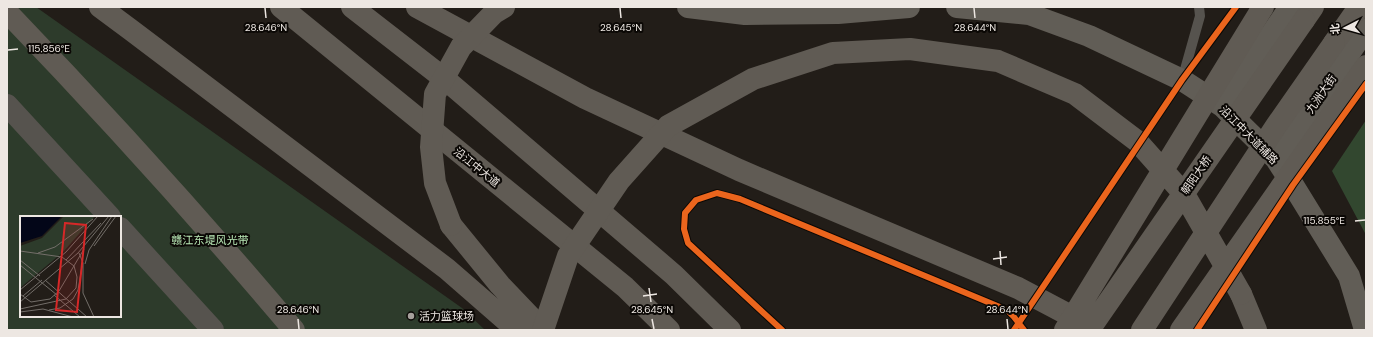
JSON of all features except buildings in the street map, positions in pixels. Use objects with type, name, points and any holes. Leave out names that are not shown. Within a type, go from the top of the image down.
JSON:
[{"type":"highway","points":[[100,7],[447,269],[517,330]]},
{"type":"highway","name":"沿江中大道","points":[[281,7],[625,287],[669,330]]},
{"type":"highway","points":[[352,7],[446,80],[674,275],[730,330]]},
{"type":"highway","points":[[417,7],[585,98],[739,170],[1018,288],[1069,315],[1090,330]]},
{"type":"highway","points":[[504,7],[494,13],[461,47],[435,94],[431,147],[435,183],[451,225],[500,285],[543,330],[568,256],[620,180],[668,126],[753,79],[833,53],[910,49],[998,61],[1075,94],[1137,141],[1184,194],[1241,294],[1256,330]]},
{"type":"highway","points":[[1065,330],[1263,7]]},
{"type":"highway","points":[[1142,330],[1276,126],[1359,7]]},
{"type":"highway","name":"朝阳大桥","points":[[1090,330],[1302,11]]},
{"type":"highway","points":[[7,12],[89,98],[294,330]]},
{"type":"highway","points":[[1181,330],[1366,66]]},
{"type":"main road","points":[[688,7],[753,14],[838,13],[909,7]]},
{"type":"main road","name":"沿江中大道辅路","points":[[957,7],[1029,14],[1089,36],[1182,80],[1222,106],[1276,159],[1293,185],[1349,276],[1365,330]]},
{"type":"main road","points":[[1222,106],[1302,11]]},
{"type":"main road","name":"九洲大街","points":[[1276,159],[1366,29]]},
{"type":"street","points":[[7,105],[109,216]]},
{"type":"street","points":[[121,229],[213,330]]},
{"type":"lane","points":[[1182,80],[1200,16],[1199,7]]},
{"type":"green space","name":"赣江东堤风光带","points":[[7,7],[36,7],[462,308],[485,330],[7,330]]},
{"type":"green space","points":[[1366,120],[1366,235],[1332,171]]},
{"type":"cycle path","points":[[1014,330],[1182,80],[1236,7]]},
{"type":"cycle path","points":[[1197,330],[1293,185],[1366,84]]},
{"type":"cycle path","points":[[782,330],[688,243],[684,229],[685,213],[696,200],[717,193],[740,199],[1007,310],[1024,330]]},
{"type":"place","name":"活力篮球场","points":[[411,316]]}]
